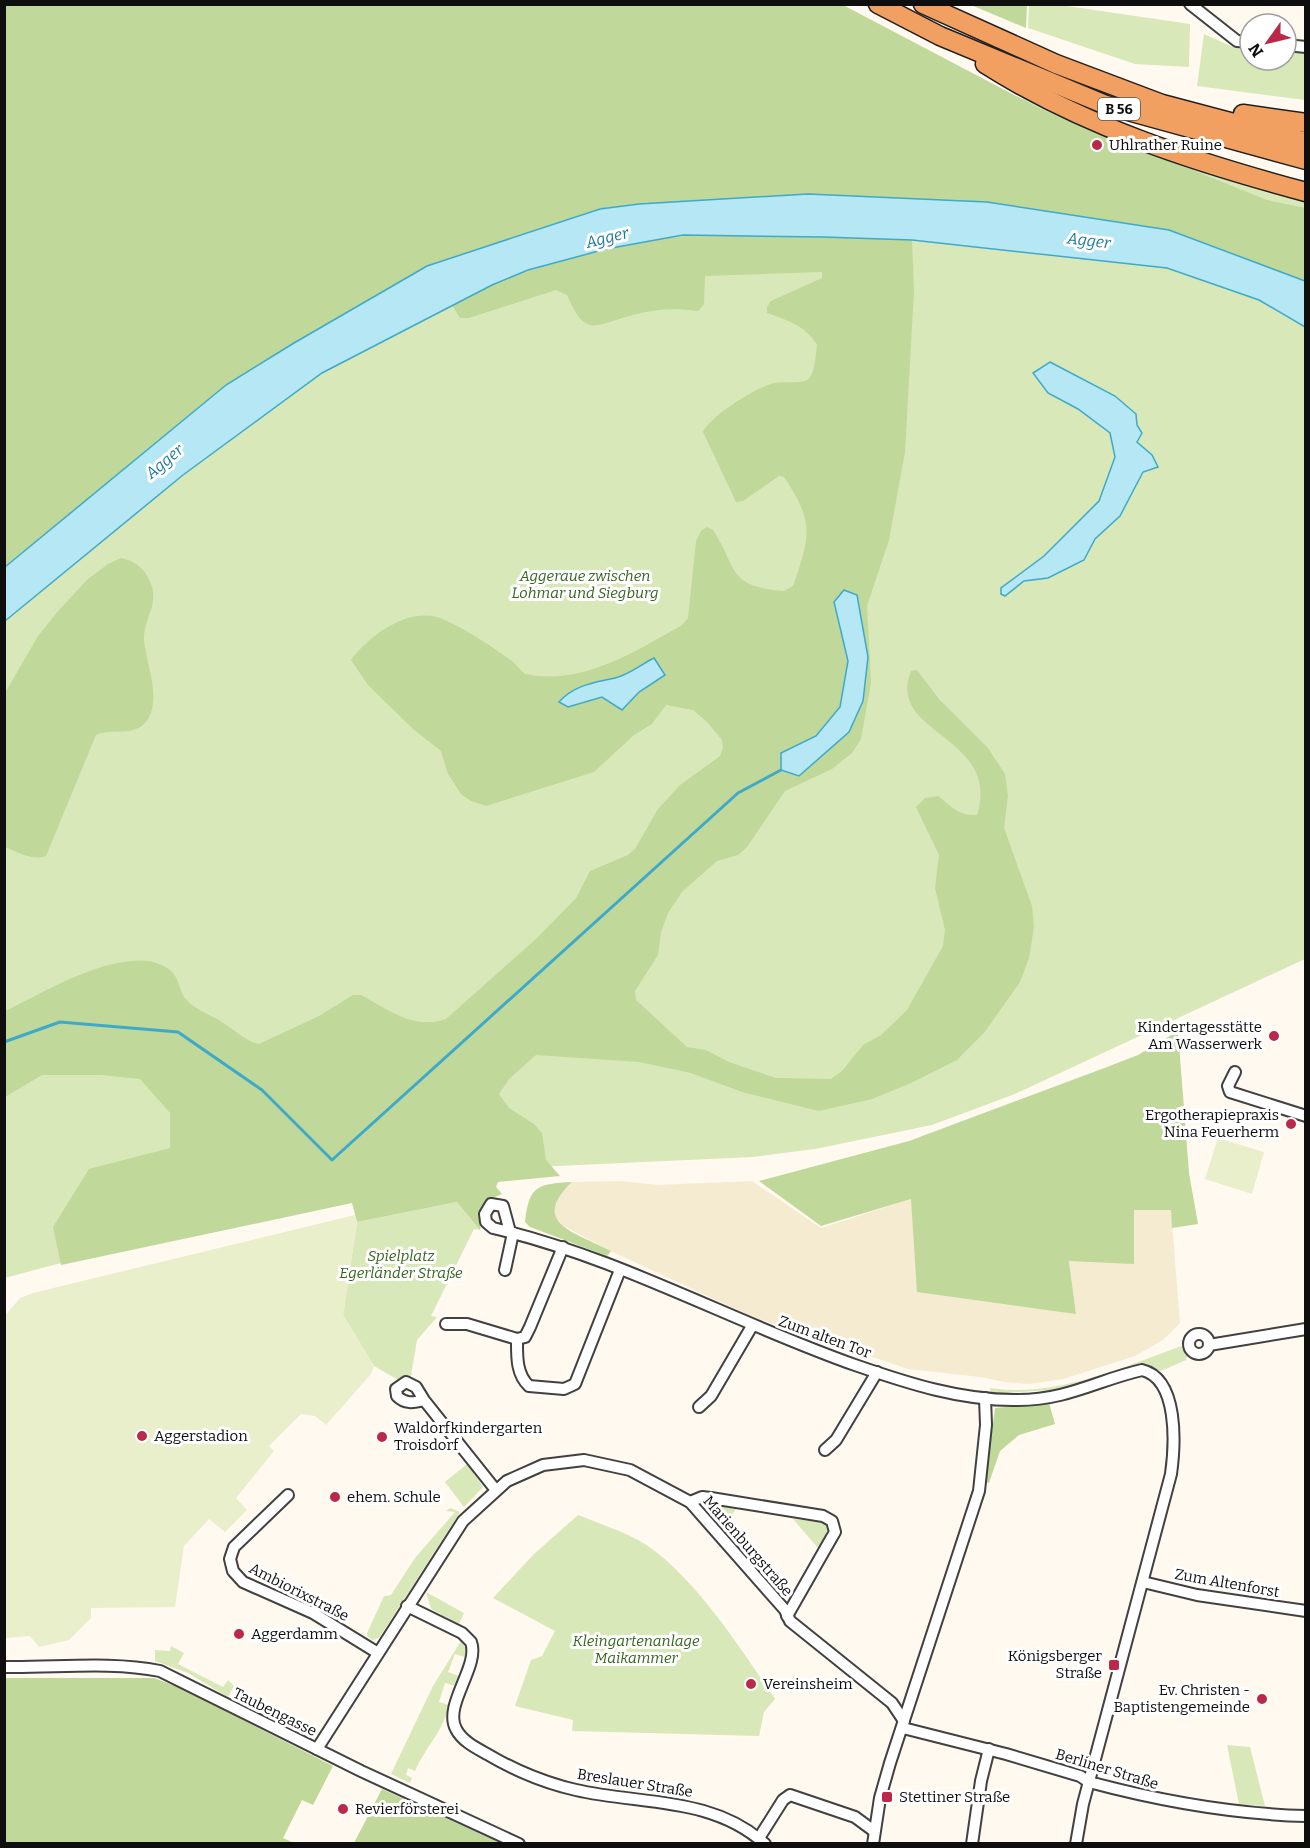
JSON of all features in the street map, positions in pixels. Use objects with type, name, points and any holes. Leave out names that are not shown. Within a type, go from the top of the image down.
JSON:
[{"type":"highway","name":"B 56","points":[[878,4],[940,36],[1106,105],[1305,160]]},
{"type":"highway","name":"B 56","points":[[922,4],[1056,64],[1162,104],[1305,142]]},
{"type":"highway","points":[[940,36],[1023,89],[1072,112],[1134,138],[1217,167],[1305,192]]},
{"type":"highway","points":[[1056,64],[1099,73],[1253,117],[1305,123]]},
{"type":"street","points":[[1190,4],[1238,40]]},
{"type":"street","points":[[1235,1072],[1228,1086],[1230,1092],[1305,1116]]},
{"type":"street","name":"Zum alten Tor","points":[[505,1270],[512,1232],[563,1247],[752,1326],[878,1372],[940,1391],[985,1398],[1020,1400],[1062,1395],[1142,1370],[1151,1372],[1163,1386],[1170,1407],[1174,1440],[1170,1478],[1143,1582]]},
{"type":"street","points":[[446,1324],[466,1324],[517,1339],[525,1336],[563,1247]]},
{"type":"street","points":[[517,1339],[518,1367],[527,1385],[538,1388],[564,1389],[575,1384],[620,1270]]},
{"type":"street","points":[[699,1407],[711,1396],[752,1326]]},
{"type":"street","points":[[1209,1345],[1305,1329]]},
{"type":"street","points":[[825,1449],[836,1440],[878,1372]]},
{"type":"street","points":[[873,1844],[886,1775],[979,1491],[986,1425],[985,1398]]},
{"type":"street","points":[[424,1400],[495,1489]]},
{"type":"street","name":"Marienburgstraße","points":[[317,1749],[463,1521],[507,1480],[543,1465],[584,1460],[630,1470],[690,1502],[787,1616],[892,1703],[904,1725]]},
{"type":"street","name":"Ambiorixstraße","points":[[288,1495],[234,1547],[230,1559],[233,1571],[243,1582],[313,1613],[378,1653]]},
{"type":"street","points":[[690,1502],[702,1497],[711,1498],[823,1516],[832,1521],[835,1532],[787,1616]]},
{"type":"street","points":[[1076,1844],[1089,1782],[1143,1582]]},
{"type":"street","name":"Zum Altenforst","points":[[1143,1582],[1197,1595],[1305,1611]]},
{"type":"street","name":"Breslauer Straße","points":[[407,1606],[462,1634],[471,1642],[472,1653],[453,1717],[460,1735],[473,1746],[500,1762],[560,1786],[610,1796],[700,1808],[728,1820],[762,1841]]},
{"type":"street","name":"Taubengasse","points":[[4,1667],[96,1666],[160,1671],[317,1749],[519,1844]]},
{"type":"street","name":"Berliner Straße","points":[[904,1725],[1080,1776],[1089,1782],[1166,1802],[1233,1811],[1305,1816]]},
{"type":"street","points":[[972,1844],[981,1781],[989,1749]]},
{"type":"street","points":[[762,1841],[783,1800],[790,1795],[855,1817],[874,1831]]},
{"type":"shaded area","points":[[620,1181],[658,1185],[752,1181],[821,1228],[911,1199],[1076,1313],[1069,1260],[1134,1263],[1134,1209],[1171,1210],[1180,1323],[1163,1340],[1135,1356],[1063,1379],[1029,1384],[908,1369],[748,1315],[611,1251],[562,1225],[553,1214],[553,1206],[558,1197],[572,1182]]},
{"type":"green space","name":"Aggeraue zwischen Lohmar und Siegburg","points":[[5,5],[1018,109],[1025,94],[1305,194],[1305,959],[1015,1094],[932,1125],[815,1149],[753,1157],[492,1169],[53,1265],[5,1278]]},
{"type":"green space","points":[[5,5],[843,5],[1041,109],[1267,200],[1305,208],[1305,281],[1169,230],[987,202],[808,194],[639,204],[599,209],[427,266],[294,343],[226,385],[5,567]]},
{"type":"green space","points":[[971,5],[1027,5],[1026,28]]},
{"type":"green space","points":[[1029,5],[1067,6],[1190,24],[1189,67],[1135,64],[1028,28]]},
{"type":"green space","points":[[1204,34],[1238,47],[1238,72],[1298,72],[1298,52],[1305,52],[1305,100],[1197,86]]},
{"type":"green space","points":[[724,234],[912,240],[914,291],[905,452],[889,540],[867,606],[871,683],[861,739],[852,753],[832,769],[785,791],[747,847],[738,855],[717,861],[682,892],[668,913],[661,932],[658,955],[635,991],[636,1000],[687,1047],[706,1050],[729,1062],[776,1078],[831,1079],[842,1071],[863,1045],[881,1035],[907,1010],[943,946],[945,930],[935,888],[939,855],[916,807],[925,798],[938,796],[960,812],[977,815],[980,788],[974,768],[960,751],[927,724],[914,709],[907,692],[911,671],[917,670],[939,699],[988,748],[1005,774],[1008,796],[1004,828],[1032,906],[1034,927],[1029,958],[1020,982],[984,1033],[957,1060],[872,1099],[819,1111],[742,1092],[691,1073],[639,1062],[536,1055],[509,1079],[499,1094],[509,1108],[534,1124],[542,1133],[546,1160],[560,1176],[498,1182],[496,1187],[502,1194],[485,1201],[480,1230],[457,1202],[357,1222],[352,1203],[61,1265],[53,1227],[89,1169],[170,1148],[170,1113],[140,1079],[101,1075],[42,1075],[5,1097],[5,1011],[87,972],[111,964],[134,961],[154,962],[171,971],[183,995],[190,1003],[243,1037],[259,1044],[319,1016],[353,995],[361,995],[391,1012],[412,1020],[434,1022],[446,1019],[537,938],[576,898],[590,871],[628,855],[635,849],[658,809],[680,785],[720,756],[723,748],[722,740],[707,722],[693,710],[666,705],[652,724],[634,735],[594,772],[486,806],[471,801],[461,794],[448,774],[441,751],[413,729],[368,685],[351,660],[367,642],[388,627],[412,617],[425,616],[437,617],[464,630],[512,661],[525,674],[567,675],[607,664],[682,625],[688,618],[696,541],[701,531],[707,527],[713,530],[736,574],[743,580],[765,589],[784,591],[793,586],[806,542],[805,519],[794,493],[784,477],[779,476],[743,501],[736,502],[703,432],[707,425],[724,411],[757,390],[774,383],[799,382],[810,377],[815,364],[817,345],[813,338],[802,328],[767,313],[767,307],[771,301],[822,278],[822,272],[705,276],[704,304],[698,311],[657,310],[593,325],[580,318],[567,295],[556,290],[469,318],[460,318],[452,305],[516,276],[584,254],[654,240]]},
{"type":"green space","points":[[121,558],[141,568],[152,587],[152,607],[144,640],[152,684],[153,706],[150,715],[139,728],[96,735],[46,856],[25,855],[5,847],[5,693],[38,636],[59,610],[88,579],[108,564]]},
{"type":"green space","points":[[1178,1031],[1189,1173],[1198,1224],[1172,1228],[1171,1210],[1134,1210],[1134,1264],[1069,1261],[1076,1314],[917,1292],[911,1199],[821,1226],[759,1181],[909,1141],[1138,1055]]},
{"type":"green space","points":[[1218,1138],[1264,1152],[1252,1194],[1205,1179]]},
{"type":"green space","points":[[572,1182],[560,1196],[555,1207],[556,1217],[572,1232],[611,1251],[607,1256],[530,1227],[525,1222],[529,1200],[537,1189],[551,1184]]},
{"type":"green space","name":"Spielplatz Egerländer Straße","points":[[457,1202],[480,1230],[474,1229],[431,1316],[437,1317],[417,1340],[411,1376],[409,1379],[400,1381],[374,1366],[343,1315],[357,1222]]},
{"type":"green space","name":"Aggerstadion","points":[[355,1215],[357,1222],[343,1315],[374,1366],[371,1374],[326,1425],[315,1416],[301,1414],[269,1446],[274,1451],[236,1498],[247,1510],[225,1532],[209,1519],[184,1546],[175,1607],[91,1608],[91,1618],[69,1640],[39,1647],[30,1636],[5,1638],[4,1317],[20,1298],[33,1293]]},
{"type":"green space","points":[[1184,1345],[1188,1354],[1186,1360],[1161,1371],[1140,1366],[1067,1389],[991,1394],[990,1388],[1040,1389],[1089,1379]]},
{"type":"green space","points":[[1049,1403],[1055,1424],[1019,1435],[1000,1451],[989,1483],[985,1482],[995,1408]]},
{"type":"green space","points":[[467,1464],[483,1487],[464,1507],[445,1482]]},
{"type":"green space","points":[[712,1504],[736,1509],[721,1529],[708,1513],[708,1508]]},
{"type":"green space","points":[[450,1508],[460,1512],[379,1638],[372,1640],[367,1633],[384,1596],[391,1595],[415,1558],[455,1512],[446,1511]]},
{"type":"green space","name":"Kleingartenanlage Maikammer","points":[[578,1515],[638,1540],[677,1570],[695,1590],[747,1657],[775,1699],[764,1712],[759,1736],[572,1731],[573,1720],[515,1706],[531,1660],[542,1656],[555,1631],[493,1598],[533,1555]]},
{"type":"green space","points":[[793,1519],[822,1522],[829,1527],[818,1548]]},
{"type":"green space","points":[[426,1592],[464,1613],[459,1624],[431,1609]]},
{"type":"green space","points":[[461,1641],[466,1649],[465,1657],[455,1654],[448,1672],[459,1676],[455,1686],[445,1683],[439,1702],[449,1705],[446,1715],[415,1771],[408,1768],[406,1775],[412,1778],[410,1783],[391,1774],[433,1686]]},
{"type":"green space","points":[[171,1646],[184,1653],[178,1664],[223,1687],[228,1680],[234,1686],[228,1697],[188,1673],[155,1661],[155,1650],[170,1651]]},
{"type":"green space","points":[[5,1678],[154,1678],[178,1687],[333,1766],[313,1805],[302,1800],[283,1838],[294,1843],[5,1843]]},
{"type":"green space","points":[[1227,1745],[1250,1747],[1265,1806],[1239,1804]]},
{"type":"green space","points":[[382,1789],[500,1843],[354,1843]]},
{"type":"water","name":"Agger","points":[[808,194],[987,202],[1169,230],[1305,281],[1305,327],[1259,300],[1167,268],[912,240],[683,235],[606,249],[528,270],[492,285],[322,373],[183,475],[5,621],[5,567],[226,385],[427,266],[600,209],[639,204]]},
{"type":"water","points":[[1050,362],[1115,396],[1136,414],[1137,425],[1142,433],[1137,442],[1152,455],[1158,467],[1143,472],[1120,516],[1095,539],[1084,560],[1048,578],[1024,581],[1005,596],[1001,594],[1001,588],[1044,556],[1099,501],[1115,457],[1110,433],[1078,409],[1048,393],[1033,373]]},
{"type":"water","points":[[844,590],[857,595],[868,657],[863,701],[849,732],[799,776],[781,770],[781,753],[816,736],[840,707],[848,661],[834,602]]},
{"type":"water","points":[[654,658],[665,675],[639,692],[622,710],[602,697],[568,707],[559,702],[578,688],[620,677]]},
{"type":"waterway","points":[[4,1042],[60,1022],[178,1032],[262,1090],[332,1160],[738,793],[781,770]]},
{"type":"place","name":"Uhlrather Ruine","points":[[1097,145]]},
{"type":"place","name":"Kindertagesstätte Am Wasserwerk","points":[[1274,1036]]},
{"type":"place","name":"Ergotherapiepraxis Nina Feuerherm","points":[[1291,1124]]},
{"type":"place","name":"Aggerstadion","points":[[142,1436]]},
{"type":"place","name":"Waldorfkindergarten Troisdorf","points":[[382,1437]]},
{"type":"place","name":"ehem. Schule","points":[[335,1497]]},
{"type":"place","name":"Aggerdamm","points":[[239,1634]]},
{"type":"place","name":"Königsberger Straße","points":[[1114,1665]]},
{"type":"place","name":"Vereinsheim","points":[[751,1684]]},
{"type":"place","name":"Ev. Christen - Baptistengemeinde","points":[[1262,1699]]},
{"type":"place","name":"Stettiner Straße","points":[[887,1797]]},
{"type":"place","name":"Revierförsterei","points":[[343,1809]]}]
